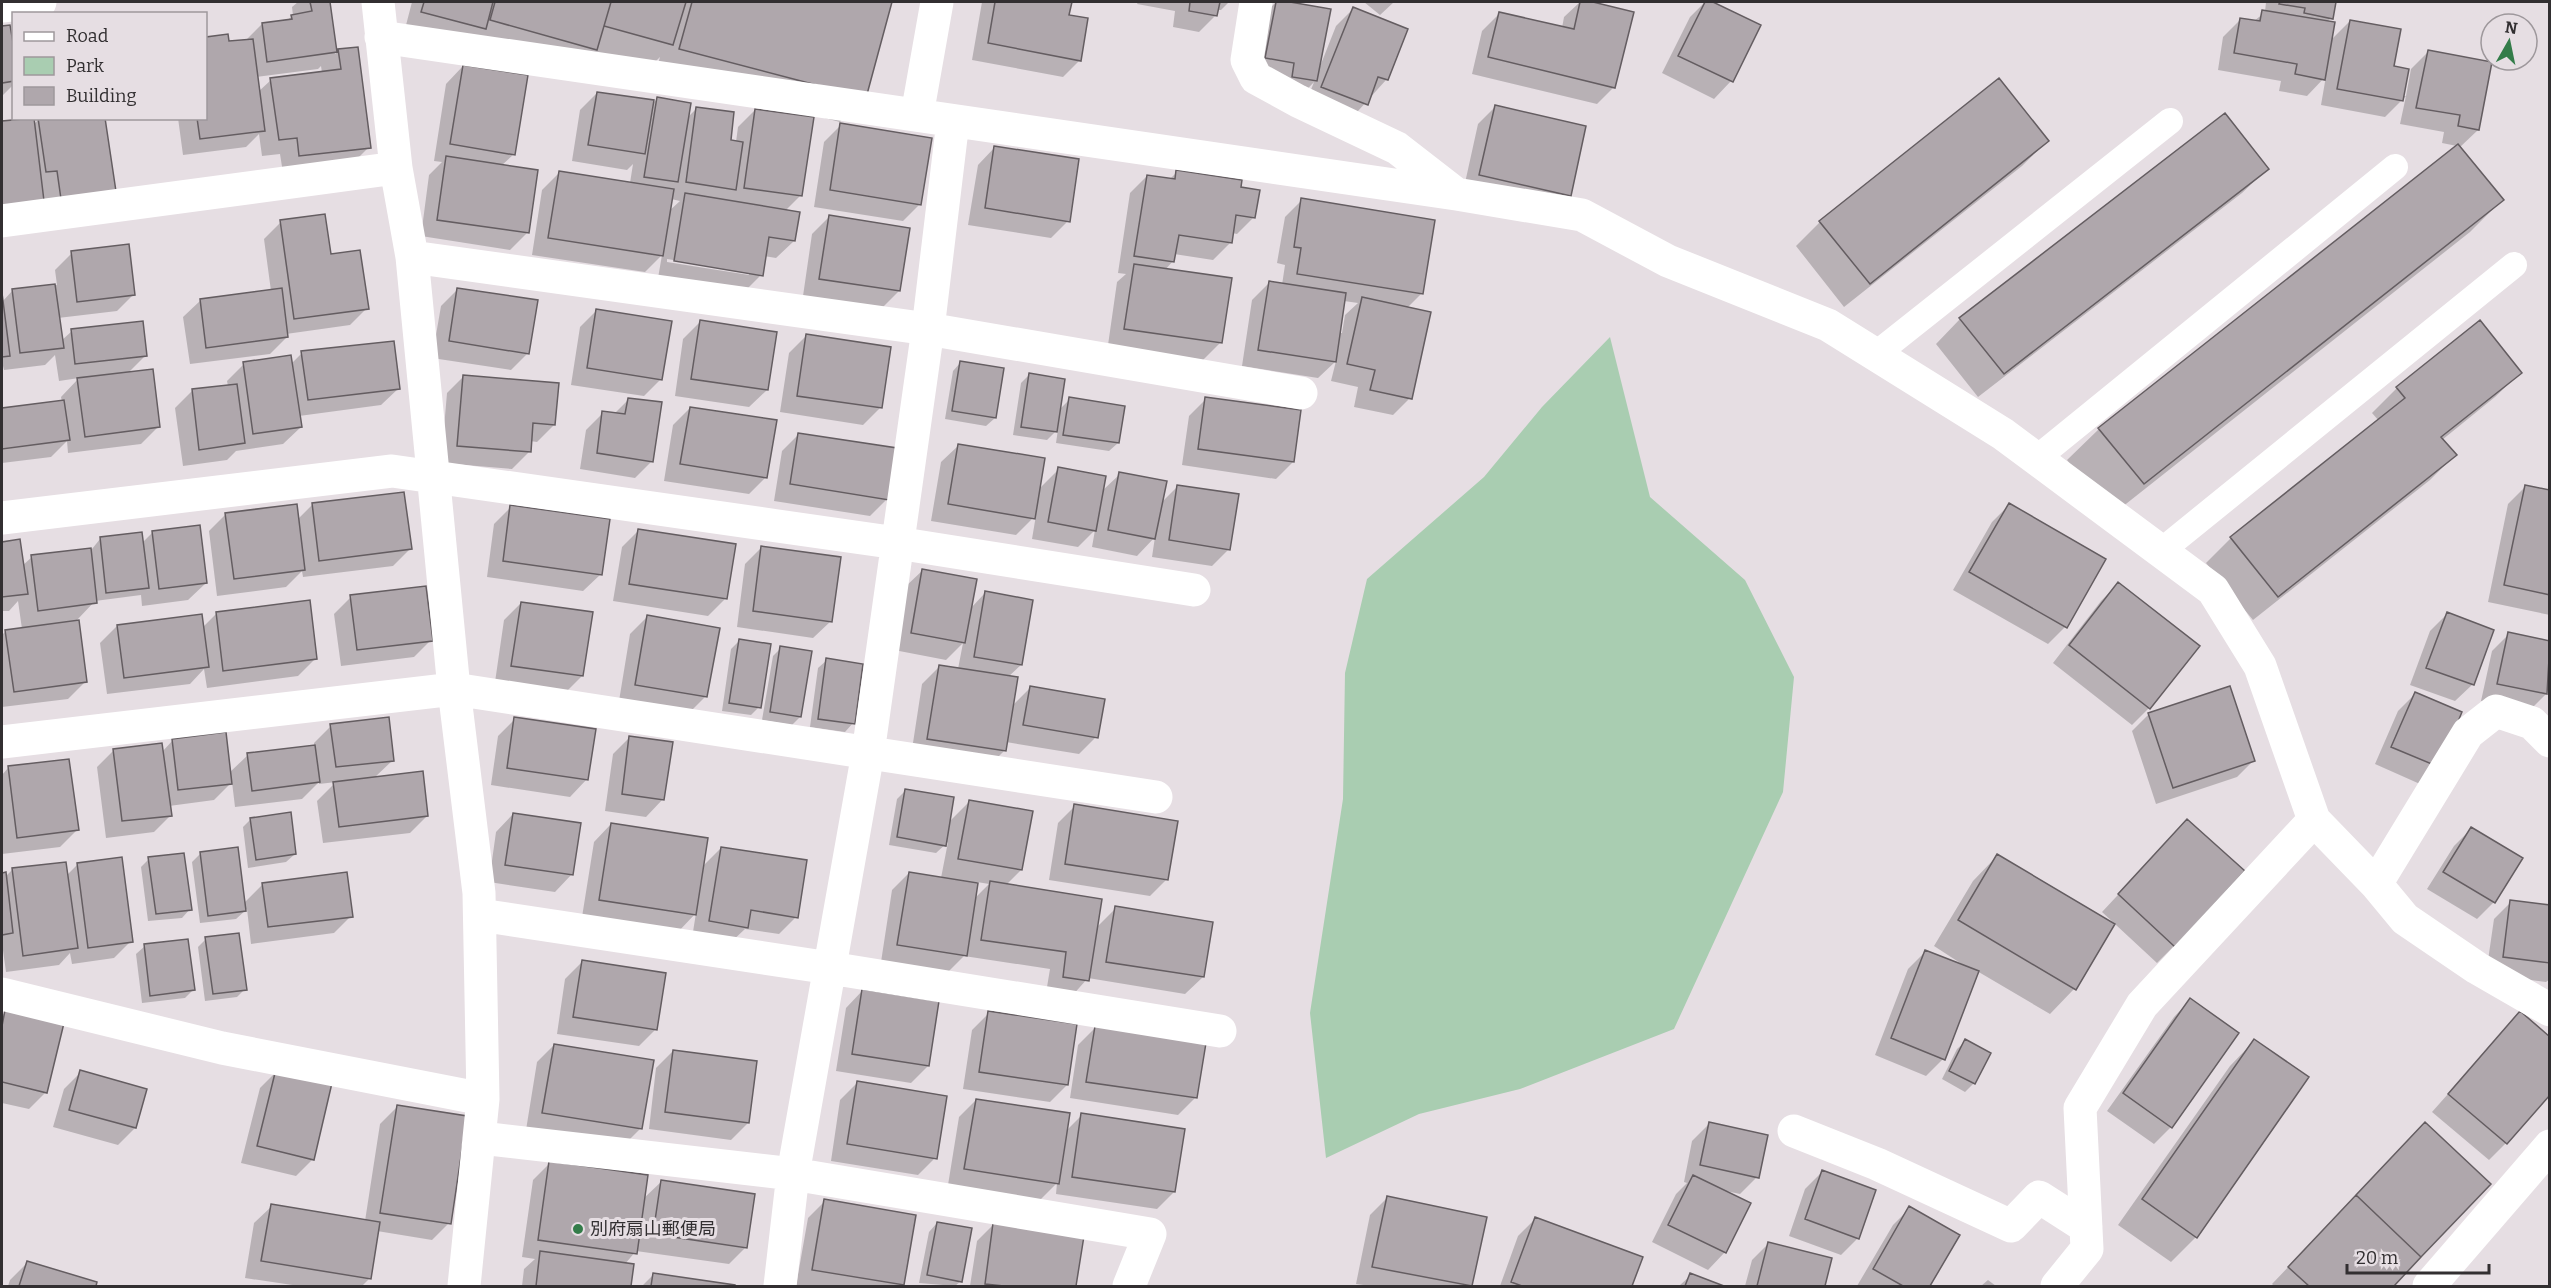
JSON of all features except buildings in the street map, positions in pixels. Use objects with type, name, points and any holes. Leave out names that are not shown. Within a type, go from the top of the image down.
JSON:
[{"type":"street","points":[[2,6],[40,2]]},
{"type":"street","points":[[378,2],[396,168],[412,257],[454,689],[479,893],[483,1099],[481,1138],[464,1287]]},
{"type":"street","points":[[917,115],[937,2]]},
{"type":"street","points":[[1256,2],[1247,60],[1256,78],[1298,101],[1397,148],[1456,194]]},
{"type":"street","points":[[381,37],[1456,194],[1582,215],[1668,261],[1828,325],[2003,434],[2213,590],[2260,666],[2314,819],[2376,884],[2405,919],[2477,968],[2550,1010]]},
{"type":"street","points":[[780,1287],[794,1173],[868,753],[928,328],[953,121]]},
{"type":"street","points":[[2,221],[396,168]]},
{"type":"street","points":[[412,257],[928,328],[1301,393]]},
{"type":"street","points":[[2,518],[392,471],[897,543],[1194,590]]},
{"type":"street","points":[[2,742],[454,689],[1155,796]]},
{"type":"street","points":[[2376,884],[2468,733],[2496,711],[2532,723],[2550,741]]},
{"type":"street","points":[[2056,1287],[2087,1249],[2080,1107],[2142,1005],[2314,819]]},
{"type":"street","points":[[480,915],[830,968],[1220,1031]]},
{"type":"street","points":[[2,994],[222,1048],[483,1099]]},
{"type":"street","points":[[1794,1131],[1877,1164],[2011,1226],[2040,1197],[2086,1227]]},
{"type":"street","points":[[481,1138],[794,1173],[1150,1234],[1129,1287]]},
{"type":"street","points":[[2429,1287],[2550,1146]]},
{"type":"lane","points":[[1875,355],[2170,121]]},
{"type":"lane","points":[[2036,459],[2395,167]]},
{"type":"lane","points":[[2160,552],[2514,265]]},
{"type":"green space","points":[[1610,337],[1650,497],[1745,580],[1794,677],[1783,792],[1674,1029],[1520,1089],[1419,1114],[1326,1158],[1310,1013],[1343,799],[1345,673],[1367,579],[1484,477],[1542,407]]},
{"type":"place","name":"別府扇山郵便局","points":[[578,1229]]}]
